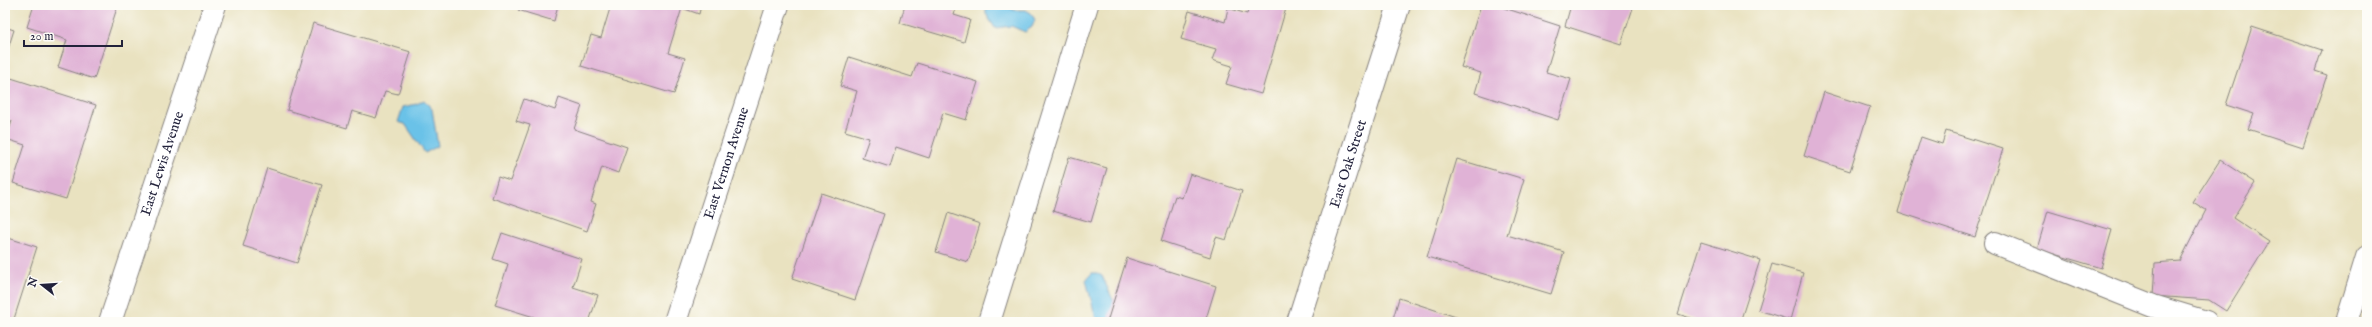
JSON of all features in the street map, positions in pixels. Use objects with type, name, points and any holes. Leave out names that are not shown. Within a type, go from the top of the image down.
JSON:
[{"type":"street","name":"East Lewis Avenue","points":[[110,322],[215,5]]},
{"type":"street","name":"East Vernon Avenue","points":[[676,322],[778,5]]},
{"type":"street","points":[[988,322],[1087,5]]},
{"type":"street","name":"East Oak Street","points":[[1298,322],[1399,5]]},
{"type":"street","points":[[1995,243],[2153,306],[2206,322]]},
{"type":"street","points":[[2347,322],[2367,257]]},
{"type":"water","points":[[986,5],[1005,5],[1014,10],[1026,10],[1031,13],[1035,20],[1032,27],[1025,32],[1011,26],[995,28],[986,14]]},
{"type":"water","points":[[424,100],[432,109],[438,146],[425,153],[405,124],[398,122],[403,107],[417,104]]},
{"type":"water","points":[[1092,273],[1097,273],[1102,276],[1115,304],[1110,322],[1098,322],[1096,319],[1086,280]]},
{"type":"building","points":[[34,5],[118,5],[94,79],[58,67],[67,40],[27,27]]},
{"type":"building","points":[[519,5],[558,5],[554,21],[518,10]]},
{"type":"building","points":[[611,5],[701,5],[699,14],[682,8],[668,53],[685,58],[674,94],[581,66],[591,35],[601,38]]},
{"type":"building","points":[[905,5],[957,5],[954,15],[970,20],[964,42],[900,23]]},
{"type":"building","points":[[1250,5],[1287,5],[1261,94],[1226,84],[1232,66],[1212,60],[1216,49],[1181,39],[1189,11],[1225,22],[1228,8],[1247,14]]},
{"type":"building","points":[[1481,5],[1495,5],[1560,26],[1546,72],[1571,79],[1558,120],[1475,93],[1481,73],[1461,67]]},
{"type":"building","points":[[1571,5],[1634,5],[1621,44],[1565,26]]},
{"type":"building","points":[[313,23],[411,52],[398,94],[385,91],[376,118],[352,111],[347,128],[287,110]]},
{"type":"building","points":[[5,27],[14,30],[6,55],[5,55]]},
{"type":"building","points":[[2252,27],[2322,50],[2315,71],[2327,75],[2303,147],[2248,129],[2254,114],[2226,105]]},
{"type":"building","points":[[849,57],[912,77],[917,63],[978,82],[966,120],[943,113],[929,158],[896,147],[890,167],[862,158],[869,138],[845,131],[857,91],[840,86]]},
{"type":"building","points":[[11,78],[96,105],[66,199],[13,183],[25,145],[6,139],[12,121],[5,119],[5,98]]},
{"type":"building","points":[[1824,92],[1870,107],[1850,171],[1804,156]]},
{"type":"building","points":[[559,98],[582,106],[574,129],[627,147],[618,173],[602,167],[591,202],[596,204],[587,231],[492,198],[498,177],[510,181],[530,125],[516,121],[524,99],[555,110]]},
{"type":"building","points":[[1946,131],[2003,149],[1975,237],[1898,212],[1921,137],[1942,144]]},
{"type":"building","points":[[1069,157],[1107,168],[1091,222],[1053,211]]},
{"type":"building","points":[[1457,159],[1524,179],[1507,235],[1564,252],[1551,294],[1427,257]]},
{"type":"building","points":[[2220,160],[2255,183],[2233,218],[2269,242],[2226,311],[2209,300],[2153,296],[2155,263],[2180,261],[2206,210],[2193,202]]},
{"type":"building","points":[[267,168],[322,185],[297,263],[243,246]]},
{"type":"building","points":[[1190,174],[1242,191],[1226,240],[1216,237],[1210,257],[1161,241],[1175,196],[1182,198]]},
{"type":"building","points":[[821,193],[884,214],[855,300],[792,279]]},
{"type":"building","points":[[2048,211],[2112,230],[2101,268],[2037,249]]},
{"type":"building","points":[[948,213],[980,224],[968,262],[936,252]]},
{"type":"building","points":[[502,233],[582,259],[573,287],[598,295],[589,322],[532,322],[534,317],[495,305],[508,264],[493,259]]},
{"type":"building","points":[[5,237],[37,247],[13,322],[5,322]]},
{"type":"building","points":[[1701,242],[1760,260],[1740,322],[1703,322],[1678,314]]},
{"type":"building","points":[[1127,258],[1216,286],[1205,322],[1107,322]]},
{"type":"building","points":[[1772,264],[1803,273],[1790,320],[1758,310]]},
{"type":"building","points":[[1399,298],[1465,320],[1465,322],[1392,322]]}]
